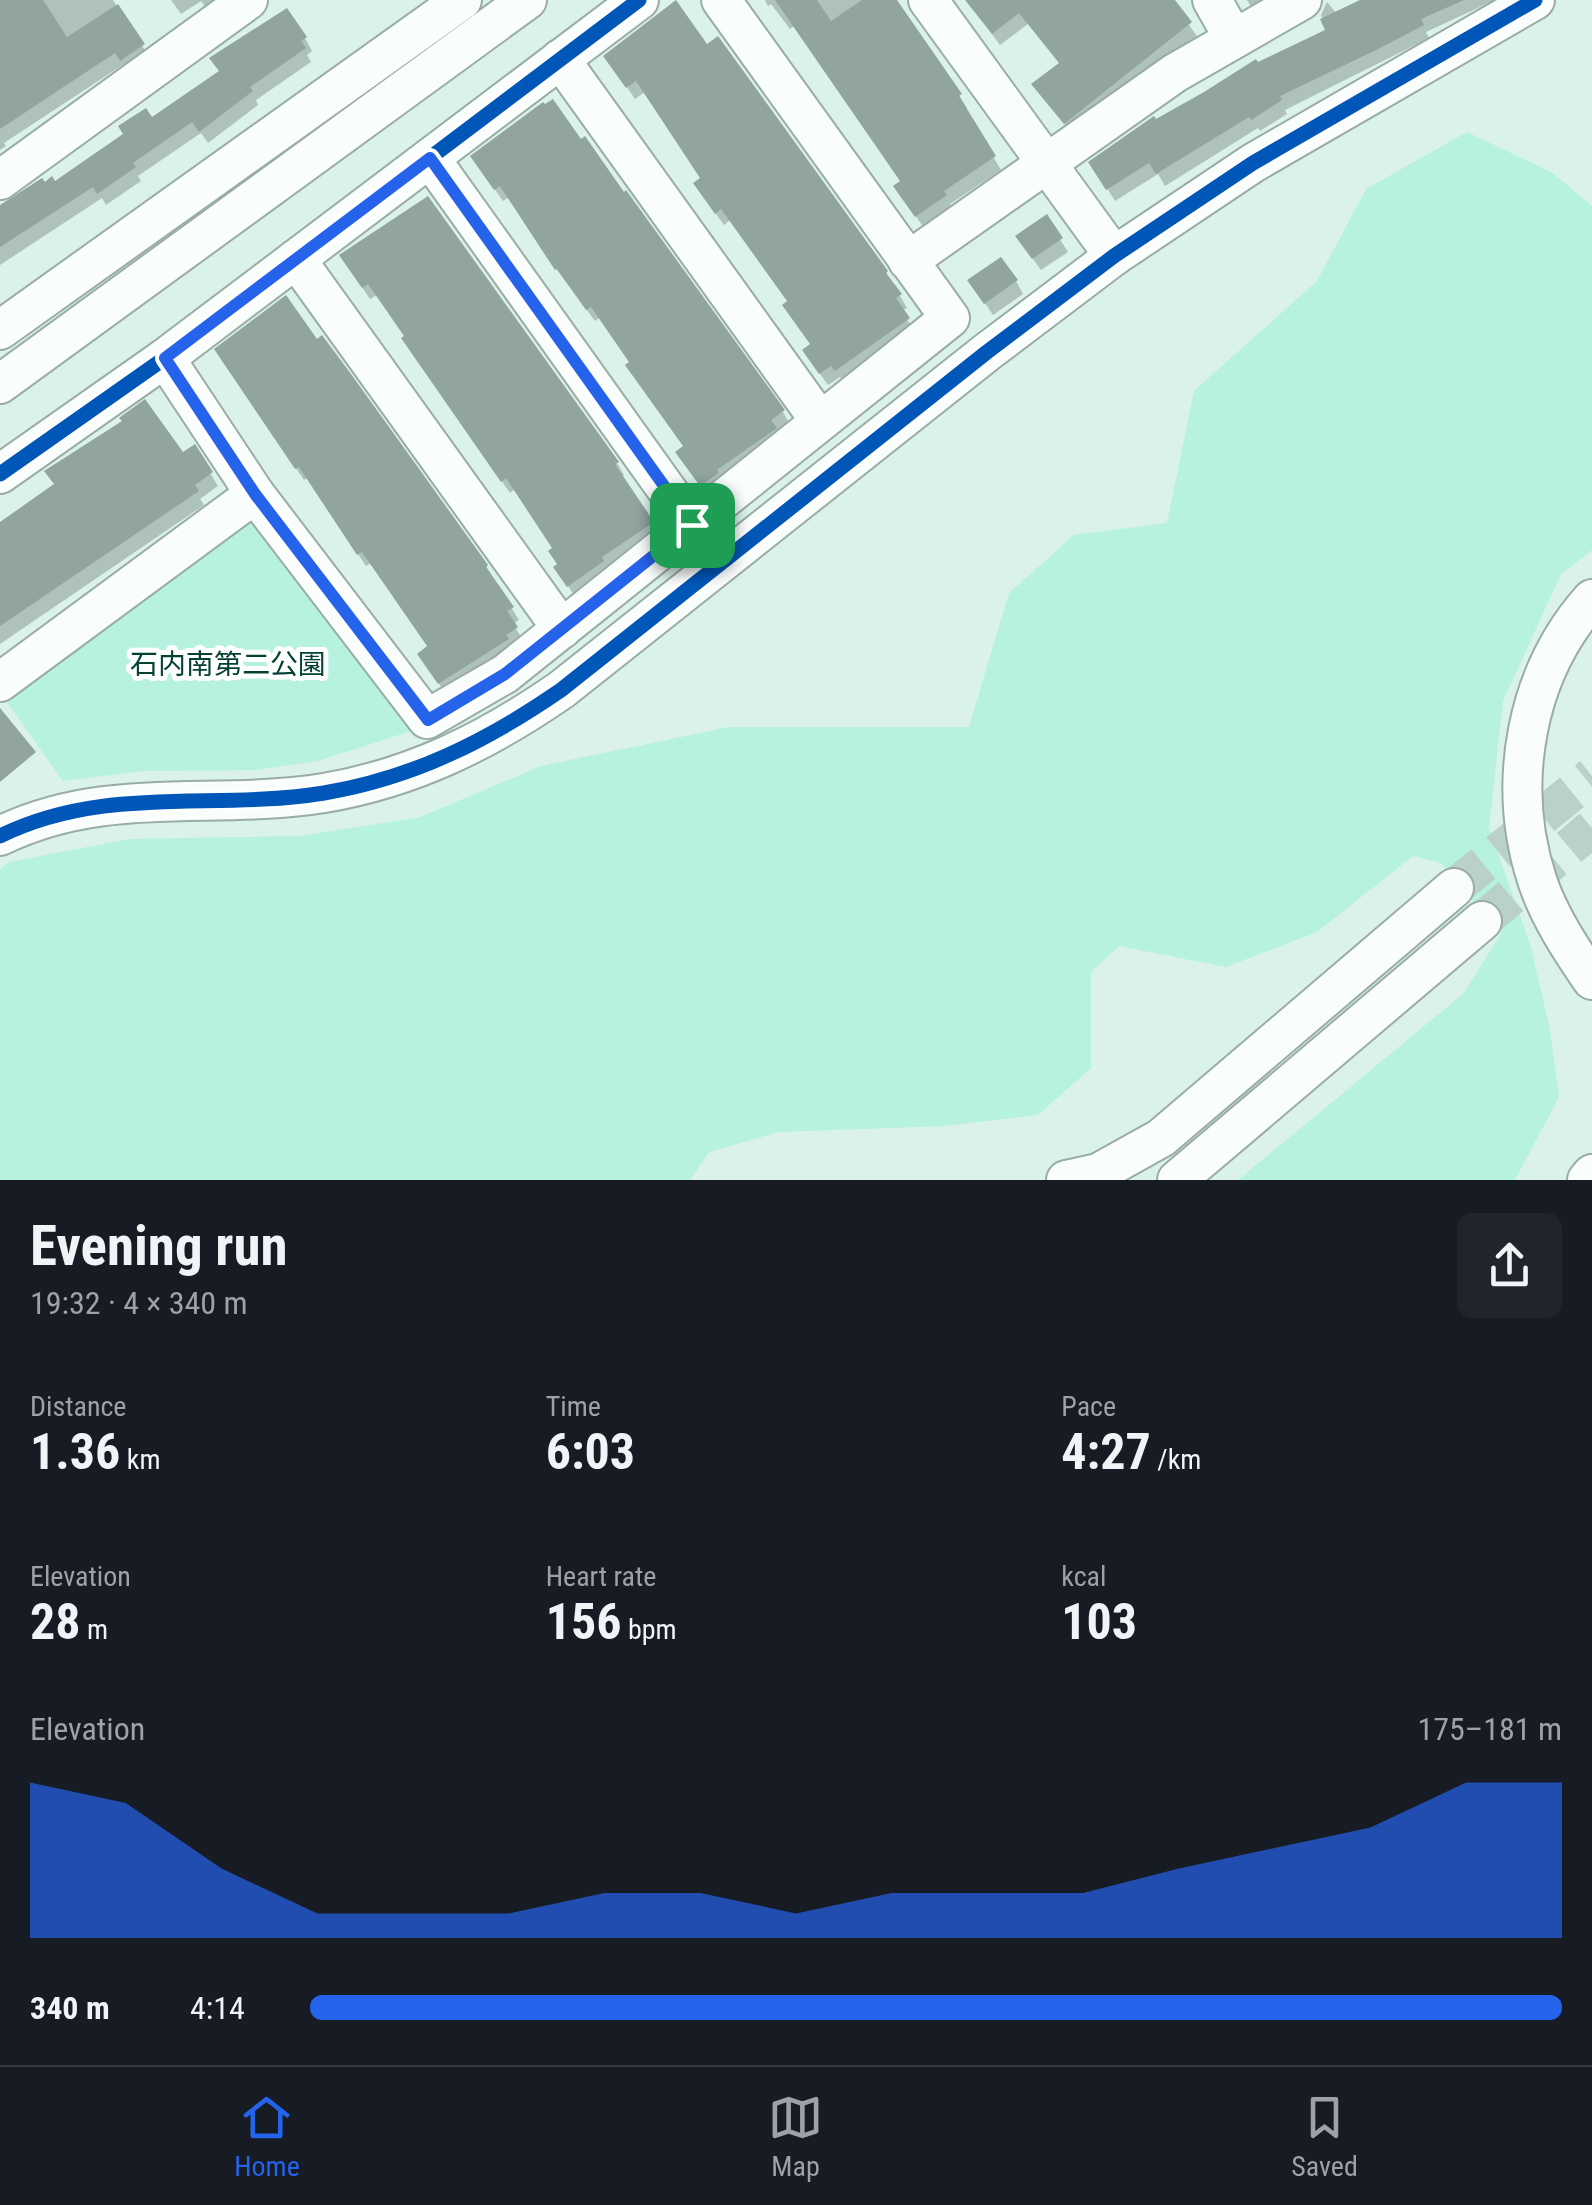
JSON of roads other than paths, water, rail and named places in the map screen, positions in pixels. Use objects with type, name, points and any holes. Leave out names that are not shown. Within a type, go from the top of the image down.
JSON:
[{"type":"street","points":[[0,180],[248,0]]},
{"type":"street","points":[[0,330],[462,0]]},
{"type":"street","points":[[0,384],[527,0]]},
{"type":"street","points":[[0,474],[165,358],[639,0]]},
{"type":"street","points":[[165,358],[255,494],[428,720],[505,674],[950,318],[721,0]]},
{"type":"street","points":[[928,0],[1114,256]]},
{"type":"street","points":[[1212,0],[1234,39]]},
{"type":"street","points":[[908,261],[1175,74],[1302,0]]},
{"type":"street","points":[[0,836],[60,813],[101,804],[322,794],[386,780],[448,758],[492,735],[561,690],[1114,256],[1254,163],[1535,0]]},
{"type":"street","points":[[560,59],[820,422]]},
{"type":"street","points":[[430,158],[692,525]]},
{"type":"street","points":[[296,259],[562,628]]},
{"type":"street","points":[[0,682],[255,494]]},
{"type":"street","points":[[1592,599],[1561,642],[1542,681],[1530,718],[1522,802],[1526,842],[1537,881],[1553,919],[1592,980]]},
{"type":"street","points":[[1066,1180],[1098,1172],[1161,1138],[1454,888]]},
{"type":"street","points":[[1177,1180],[1482,921]]},
{"type":"street","points":[[1587,1180],[1592,1174]]},
{"type":"tunnel","points":[[1454,888],[1592,776]]},
{"type":"tunnel","points":[[1482,921],[1592,828]]},
{"type":"park label","name":"石内南第二公園","points":[[228,664]]}]
